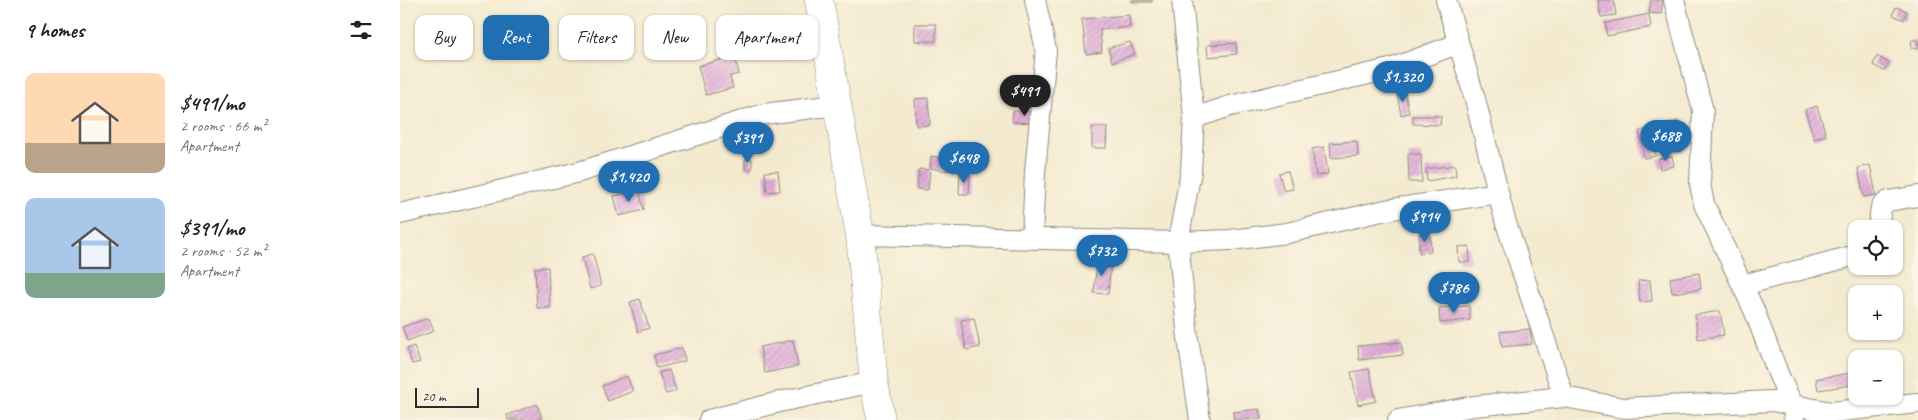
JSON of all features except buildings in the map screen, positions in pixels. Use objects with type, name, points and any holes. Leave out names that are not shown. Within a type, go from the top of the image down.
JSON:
[{"type":"highway","points":[[824,3],[836,105],[860,235],[874,382],[881,420]]},
{"type":"street","points":[[1032,238],[1035,172],[1046,50],[1035,0]]},
{"type":"street","points":[[1182,0],[1194,118],[1191,171],[1178,242],[1188,338],[1200,420]]},
{"type":"street","points":[[1446,0],[1498,193],[1564,397]]},
{"type":"street","points":[[1674,0],[1703,111],[1700,184],[1704,204],[1743,285],[1794,412]]},
{"type":"street","points":[[1194,118],[1230,106],[1390,69],[1457,44]]},
{"type":"street","points":[[400,214],[579,172],[764,114],[836,105]]},
{"type":"street","points":[[860,235],[1178,242],[1231,240],[1287,233],[1386,210],[1498,193]]},
{"type":"street","points":[[1879,220],[1881,207],[1888,201],[1918,196]]},
{"type":"street","points":[[1743,285],[1848,257]]},
{"type":"street","points":[[709,420],[779,402],[874,382]]},
{"type":"street","points":[[1398,420],[1474,406],[1564,397],[1624,408],[1772,401],[1794,412],[1831,412],[1918,403]]}]
